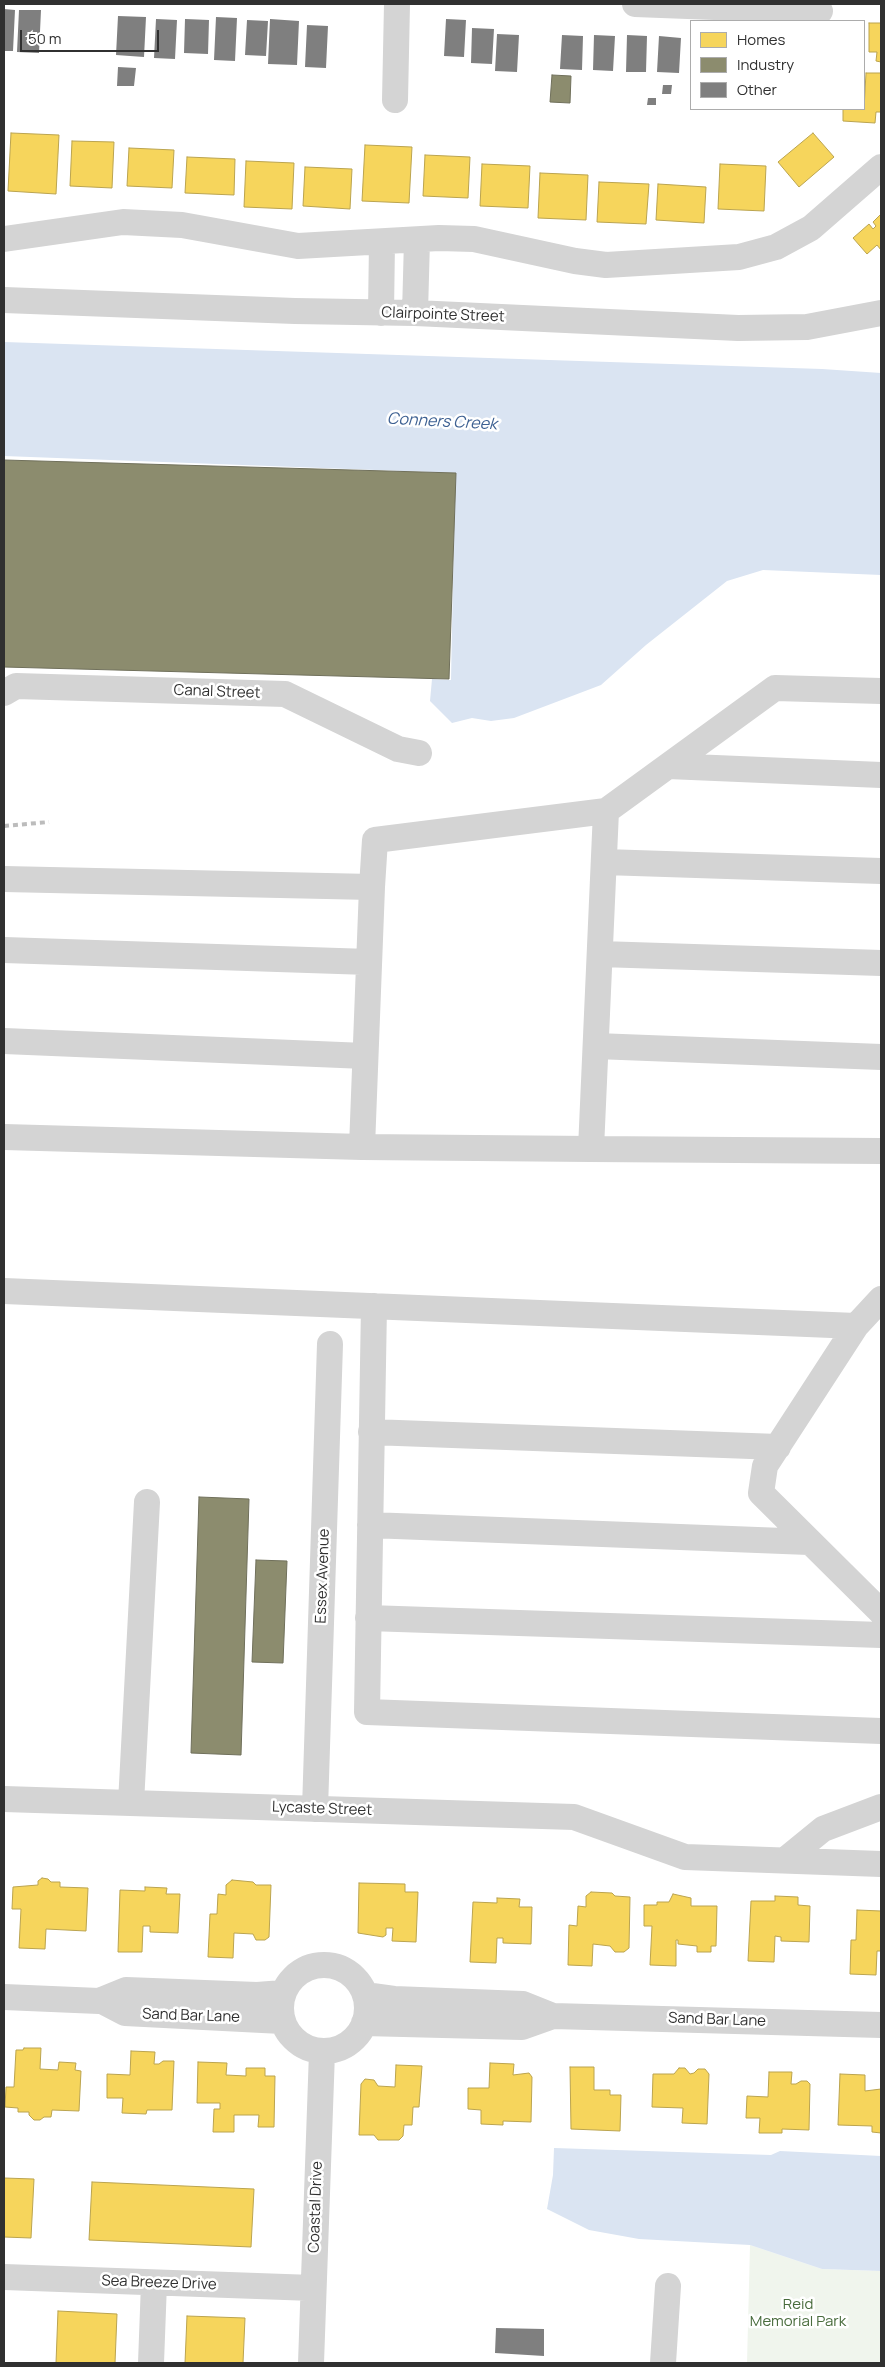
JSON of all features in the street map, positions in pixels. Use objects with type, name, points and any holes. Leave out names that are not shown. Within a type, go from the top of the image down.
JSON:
[{"type":"street","points":[[395,100],[397,4]]},
{"type":"street","points":[[635,4],[820,11]]},
{"type":"street","points":[[4,239],[123,222],[182,225],[298,246],[439,238],[474,239],[575,261],[606,265],[740,257],[776,247],[811,228],[881,167]]},
{"type":"street","points":[[415,313],[417,240]]},
{"type":"street","points":[[381,313],[382,242]]},
{"type":"street","name":"Clairpointe Street","points":[[4,300],[415,313],[738,328],[808,327],[881,312]]},
{"type":"street","name":"Canal Street","points":[[4,693],[16,686],[285,694],[398,748],[418,753]]},
{"type":"street","points":[[362,1147],[375,840],[606,811],[775,688],[881,691]]},
{"type":"street","points":[[668,766],[881,775]]},
{"type":"street","points":[[592,1148],[606,811]]},
{"type":"street","points":[[604,862],[881,871]]},
{"type":"street","points":[[4,879],[372,887]]},
{"type":"street","points":[[4,950],[369,962]]},
{"type":"street","points":[[600,954],[881,963]]},
{"type":"street","points":[[4,1040],[365,1056]]},
{"type":"street","points":[[596,1046],[881,1057]]},
{"type":"street","points":[[4,1137],[362,1147],[881,1151]]},
{"type":"street","points":[[4,1291],[856,1326]]},
{"type":"street","points":[[881,1299],[856,1326],[765,1466],[761,1494],[881,1612]]},
{"type":"street","points":[[374,1306],[367,1712],[881,1732]]},
{"type":"street","name":"Essex Avenue","points":[[315,1809],[330,1344]]},
{"type":"street","points":[[371,1432],[778,1447]]},
{"type":"street","points":[[131,1803],[147,1502]]},
{"type":"street","points":[[370,1525],[809,1542]]},
{"type":"street","points":[[368,1618],[881,1635]]},
{"type":"street","name":"Lycaste Street","points":[[4,1799],[574,1817],[685,1857],[881,1864]]},
{"type":"street","points":[[785,1860],[823,1829],[881,1807]]},
{"type":"street","points":[[324,1965],[339,1968],[349,1973],[358,1981],[365,1995],[367,2007],[364,2023],[354,2040],[340,2048],[322,2052],[308,2049],[292,2037],[282,2021],[280,2007],[283,1993],[295,1976],[308,1968],[324,1965]]},
{"type":"street","name":"Sand Bar Lane","points":[[102,2001],[126,1990],[257,1995],[283,1993]]},
{"type":"street","name":"Sand Bar Lane","points":[[365,1995],[394,1999],[523,2004],[553,2016],[881,2025]]},
{"type":"street","name":"Sand Bar Lane","points":[[4,1997],[102,2001],[125,2013],[282,2021]]},
{"type":"street","name":"Sand Bar Lane","points":[[364,2023],[522,2027],[553,2016]]},
{"type":"street","name":"Coastal Drive","points":[[311,2363],[322,2052]]},
{"type":"street","name":"Sea Breeze Drive","points":[[4,2277],[313,2288]]},
{"type":"street","points":[[151,2363],[154,2283]]},
{"type":"street","points":[[663,2363],[668,2286]]},
{"type":"green space","name":"Reid Memorial Park","points":[[750,2245],[822,2269],[881,2271],[881,2363],[747,2363]]},
{"type":"water","name":"Conners Creek","points":[[4,342],[822,369],[881,373],[881,575],[763,570],[727,581],[646,645],[601,685],[514,718],[491,721],[472,718],[452,723],[430,701],[432,679],[451,680],[455,473],[4,456]]},
{"type":"water","points":[[554,2148],[771,2155],[780,2151],[881,2156],[881,2271],[822,2269],[750,2245],[639,2239],[589,2230],[547,2209],[553,2175]]},
{"type":"building: Homes","points":[[869,23],[881,23],[881,62],[876,61],[877,52],[869,52]]},
{"type":"building: Homes","points":[[866,73],[881,73],[881,112],[876,112],[875,123],[843,121],[843,110],[865,110]]},
{"type":"building: Homes","points":[[11,133],[59,135],[56,194],[8,191]]},
{"type":"building: Homes","points":[[813,133],[834,157],[799,187],[778,162]]},
{"type":"building: Homes","points":[[72,141],[114,142],[112,188],[70,186]]},
{"type":"building: Homes","points":[[365,145],[412,147],[409,203],[362,201]]},
{"type":"building: Homes","points":[[129,148],[174,150],[172,188],[127,186]]},
{"type":"building: Homes","points":[[425,155],[470,157],[468,198],[423,196]]},
{"type":"building: Homes","points":[[187,157],[235,159],[234,195],[185,193]]},
{"type":"building: Homes","points":[[246,161],[294,163],[292,209],[244,207]]},
{"type":"building: Homes","points":[[482,164],[530,166],[528,208],[480,206]]},
{"type":"building: Homes","points":[[720,164],[766,166],[764,211],[718,209]]},
{"type":"building: Homes","points":[[305,167],[352,169],[350,209],[303,206]]},
{"type":"building: Homes","points":[[540,173],[588,175],[586,220],[538,218]]},
{"type":"building: Homes","points":[[599,182],[649,184],[646,224],[597,222]]},
{"type":"building: Homes","points":[[658,184],[706,187],[704,223],[656,220]]},
{"type":"building: Homes","points":[[881,214],[881,250],[877,245],[867,254],[853,238],[869,224],[873,229],[876,226],[873,222]]},
{"type":"building: Homes","points":[[42,1878],[48,1879],[51,1882],[60,1882],[60,1887],[88,1888],[86,1931],[46,1929],[45,1949],[19,1948],[21,1909],[12,1909],[13,1887],[38,1885],[38,1881]]},
{"type":"building: Homes","points":[[232,1880],[253,1882],[256,1885],[271,1885],[269,1937],[265,1940],[256,1940],[253,1934],[234,1933],[233,1958],[208,1957],[210,1914],[217,1914],[218,1894],[226,1895],[226,1885]]},
{"type":"building: Homes","points":[[359,1883],[405,1884],[405,1892],[418,1892],[416,1942],[392,1941],[393,1928],[386,1928],[386,1935],[383,1937],[358,1933]]},
{"type":"building: Homes","points":[[145,1887],[167,1888],[166,1894],[180,1894],[178,1933],[150,1932],[150,1926],[143,1926],[142,1952],[118,1952],[120,1890],[145,1891]]},
{"type":"building: Homes","points":[[591,1892],[612,1893],[615,1896],[630,1897],[629,1948],[624,1952],[615,1952],[610,1946],[593,1944],[592,1966],[568,1965],[569,1925],[577,1926],[578,1906],[586,1907],[586,1896]]},
{"type":"building: Homes","points":[[673,1894],[691,1898],[691,1906],[717,1906],[716,1946],[711,1946],[711,1952],[697,1952],[697,1946],[678,1944],[678,1940],[676,1940],[676,1966],[650,1965],[652,1926],[644,1926],[644,1905],[657,1905],[657,1902],[669,1902]]},
{"type":"building: Homes","points":[[775,1896],[798,1897],[798,1905],[810,1906],[809,1942],[781,1941],[781,1937],[775,1936],[774,1962],[748,1961],[751,1901],[775,1901]]},
{"type":"building: Homes","points":[[497,1898],[520,1899],[519,1907],[532,1907],[531,1944],[503,1943],[503,1938],[497,1938],[496,1963],[470,1962],[473,1902],[497,1903]]},
{"type":"building: Homes","points":[[857,1910],[881,1911],[881,1951],[877,1951],[876,1975],[850,1974],[851,1940],[856,1940]]},
{"type":"building: Homes","points":[[24,2048],[41,2048],[40,2069],[58,2070],[59,2062],[76,2063],[75,2070],[81,2071],[79,2111],[52,2110],[51,2117],[34,2120],[29,2115],[29,2112],[18,2112],[18,2108],[5,2107],[6,2087],[14,2087],[16,2050],[23,2050]]},
{"type":"building: Homes","points":[[131,2051],[155,2052],[154,2064],[159,2064],[163,2061],[174,2061],[172,2110],[147,2110],[146,2114],[122,2113],[123,2098],[107,2098],[107,2074],[130,2075]]},
{"type":"building: Homes","points":[[198,2062],[227,2063],[226,2075],[246,2076],[246,2068],[265,2068],[265,2076],[275,2076],[274,2127],[258,2127],[259,2115],[234,2115],[234,2132],[213,2132],[214,2109],[220,2109],[220,2103],[197,2103]]},
{"type":"building: Homes","points":[[490,2063],[514,2064],[513,2075],[529,2073],[532,2077],[531,2122],[503,2121],[503,2125],[481,2124],[481,2110],[468,2109],[468,2088],[489,2088]]},
{"type":"building: Homes","points":[[396,2065],[422,2066],[419,2107],[413,2107],[412,2125],[404,2125],[403,2136],[399,2140],[378,2140],[374,2135],[359,2135],[361,2084],[365,2079],[374,2080],[378,2086],[395,2087]]},
{"type":"building: Homes","points":[[570,2067],[594,2067],[594,2090],[610,2090],[610,2095],[621,2095],[620,2131],[571,2129]]},
{"type":"building: Homes","points":[[679,2068],[685,2068],[690,2074],[698,2069],[705,2069],[709,2074],[707,2124],[682,2123],[683,2108],[652,2107],[653,2074],[674,2074]]},
{"type":"building: Homes","points":[[769,2072],[792,2072],[791,2084],[807,2081],[810,2084],[809,2130],[782,2129],[782,2133],[759,2133],[760,2118],[746,2118],[747,2096],[768,2097]]},
{"type":"building: Homes","points":[[840,2074],[865,2075],[865,2091],[881,2089],[881,2133],[872,2132],[872,2126],[838,2125]]},
{"type":"building: Homes","points":[[4,2178],[34,2179],[31,2238],[4,2237]]},
{"type":"building: Homes","points":[[92,2182],[254,2189],[251,2247],[89,2240]]},
{"type":"building: Homes","points":[[58,2311],[117,2314],[115,2363],[56,2363]]},
{"type":"building: Homes","points":[[187,2316],[245,2318],[243,2363],[185,2363]]},
{"type":"building: Industry","points":[[552,75],[571,76],[570,103],[550,102]]},
{"type":"building: Industry","points":[[4,460],[456,473],[449,679],[4,667]]},
{"type":"building: Industry","points":[[199,1497],[249,1499],[241,1755],[191,1753]]},
{"type":"building: Industry","points":[[256,1560],[287,1561],[283,1663],[252,1662]]},
{"type":"building: Other","points":[[4,9],[15,10],[13,51],[4,51]]},
{"type":"building: Other","points":[[19,10],[41,10],[39,53],[17,52]]},
{"type":"building: Other","points":[[118,16],[146,17],[144,57],[116,55]]},
{"type":"building: Other","points":[[216,17],[237,18],[235,61],[214,60]]},
{"type":"building: Other","points":[[156,19],[177,20],[175,59],[154,58]]},
{"type":"building: Other","points":[[185,19],[209,20],[208,54],[184,53]]},
{"type":"building: Other","points":[[270,19],[299,21],[297,65],[268,64]]},
{"type":"building: Other","points":[[446,19],[466,20],[464,57],[444,56]]},
{"type":"building: Other","points":[[247,20],[268,21],[266,56],[245,55]]},
{"type":"building: Other","points":[[307,25],[328,26],[326,68],[305,67]]},
{"type":"building: Other","points":[[472,28],[494,29],[492,64],[471,63]]},
{"type":"building: Other","points":[[497,34],[519,35],[517,72],[495,71]]},
{"type":"building: Other","points":[[562,35],[583,36],[582,70],[560,69]]},
{"type":"building: Other","points":[[594,35],[615,36],[613,71],[593,70]]},
{"type":"building: Other","points":[[627,35],[647,36],[646,72],[626,72]]},
{"type":"building: Other","points":[[659,36],[681,38],[679,73],[657,72]]},
{"type":"building: Other","points":[[118,67],[136,68],[134,86],[117,86]]},
{"type":"building: Other","points":[[663,85],[672,85],[671,94],[662,94]]},
{"type":"building: Other","points":[[648,98],[656,98],[656,105],[647,105]]},
{"type":"building: Other","points":[[496,2328],[544,2329],[544,2356],[495,2353]]},
{"type":"railway","points":[[4,826],[49,822]]}]
